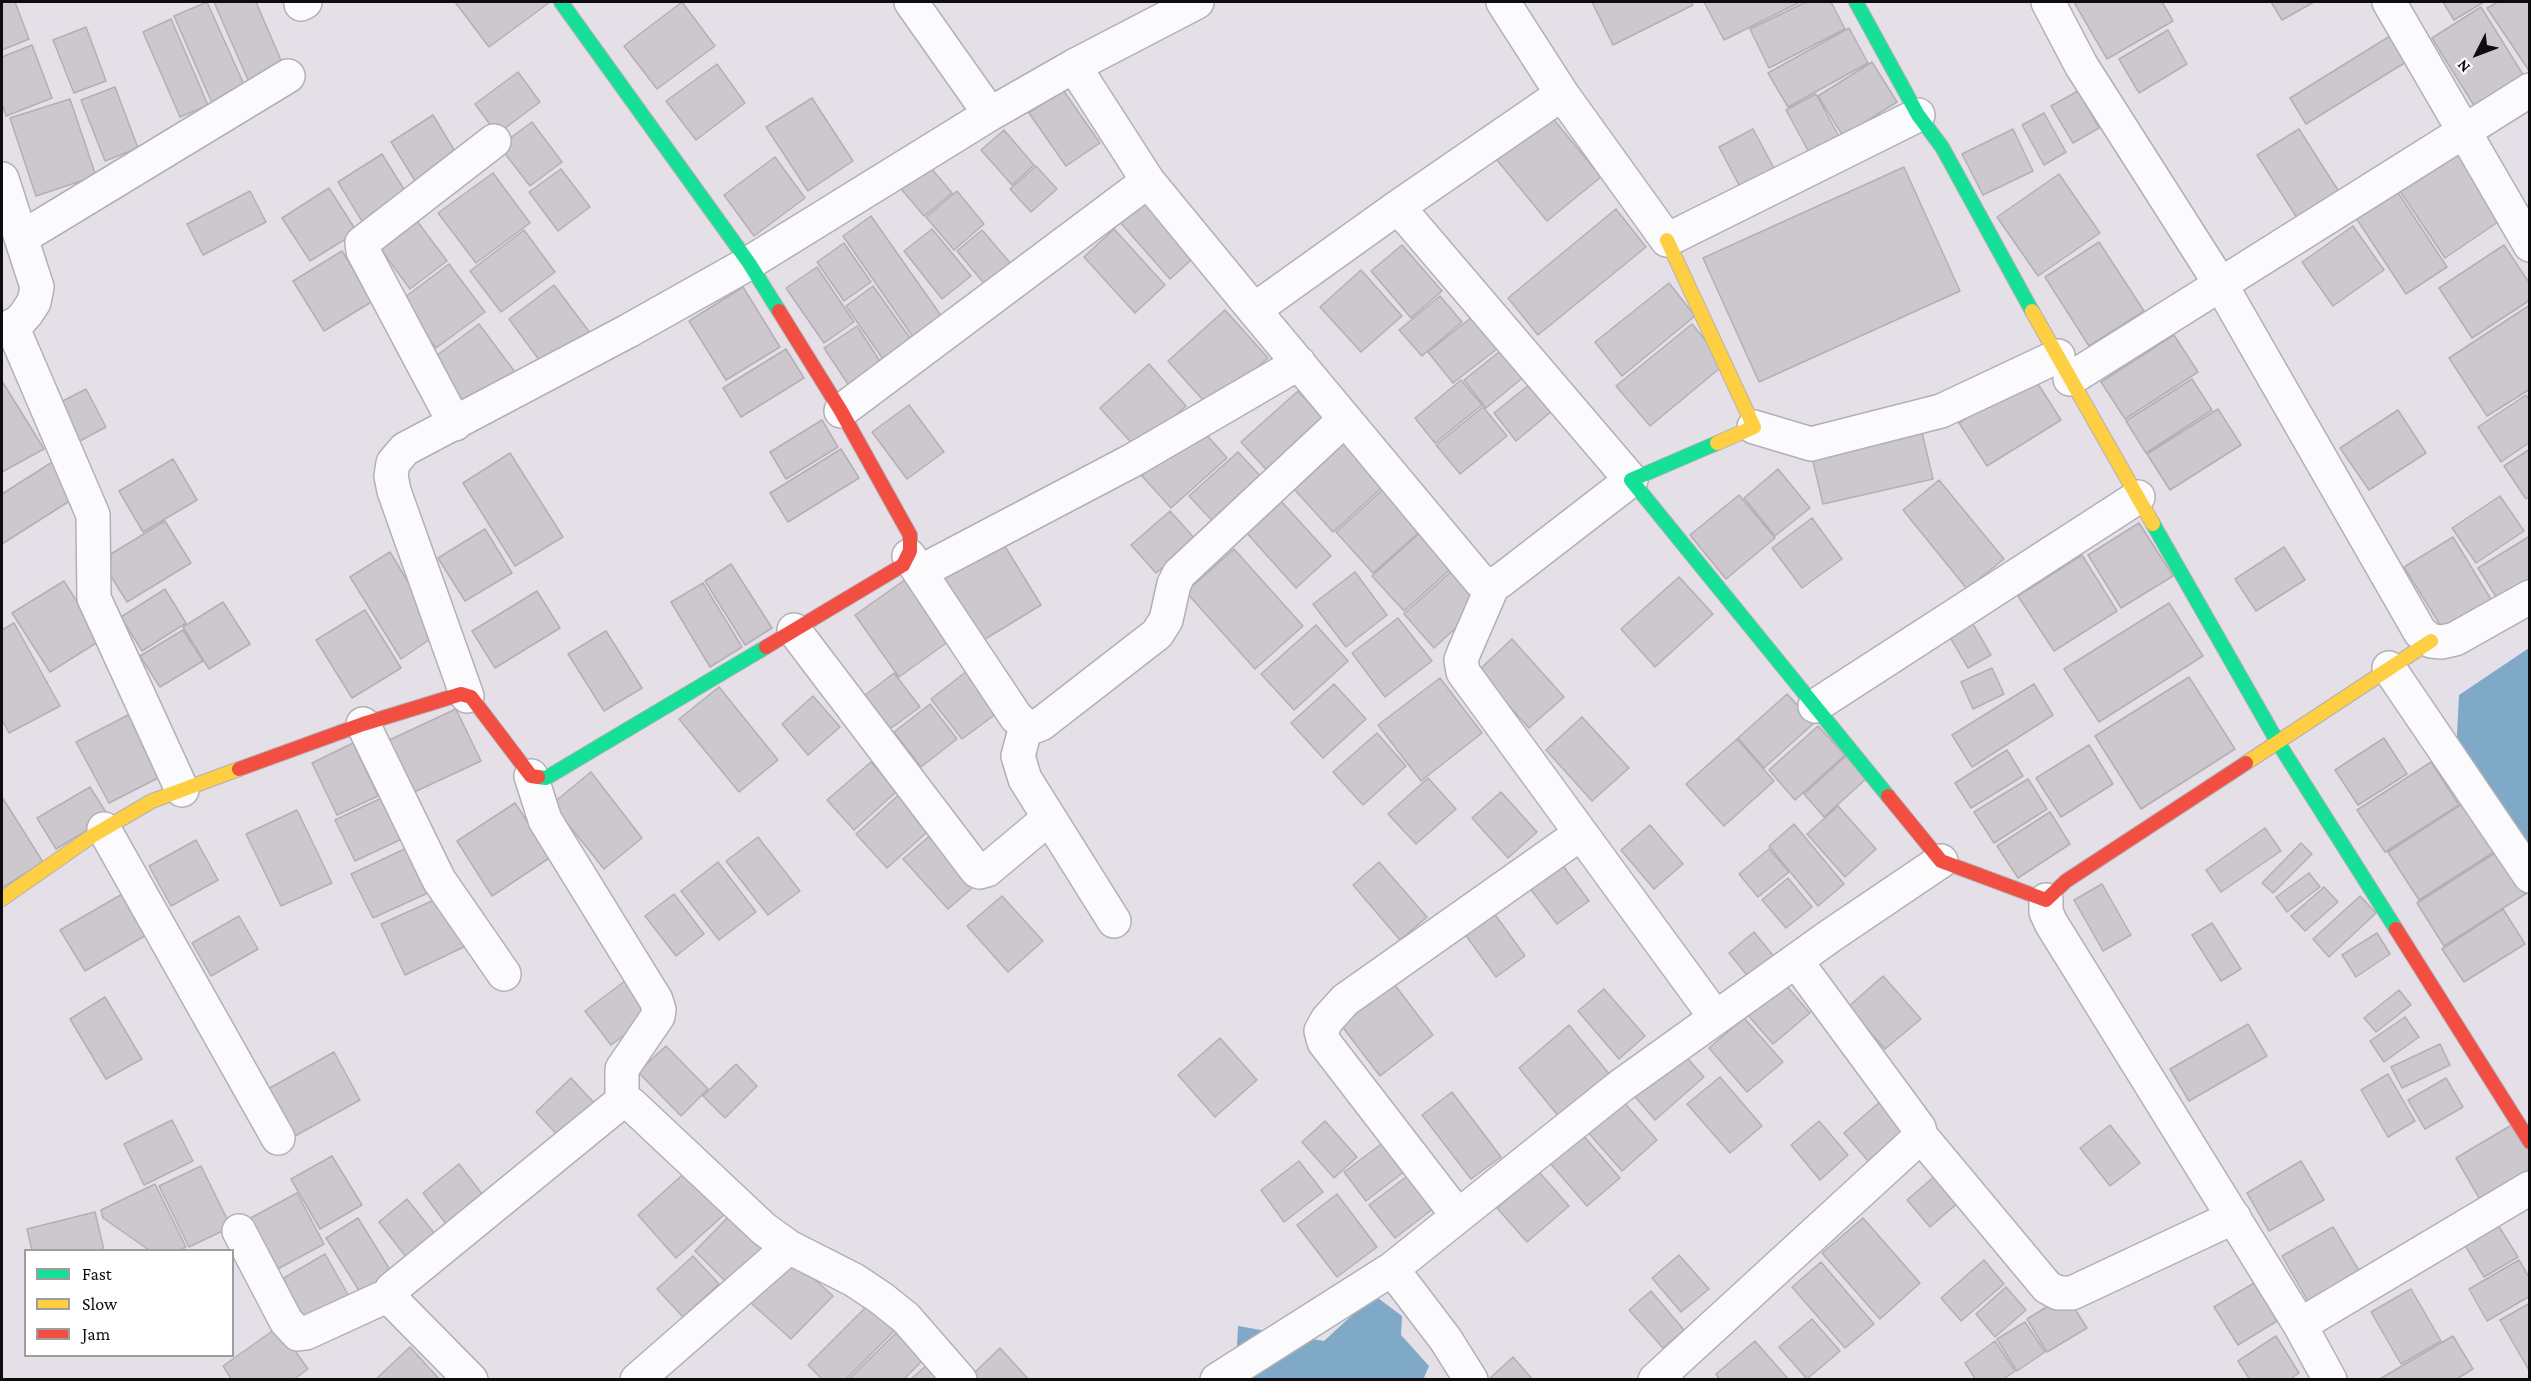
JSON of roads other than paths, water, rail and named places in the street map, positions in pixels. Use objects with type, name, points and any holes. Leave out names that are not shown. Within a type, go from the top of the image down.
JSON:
[{"type":"street","points":[[561,2],[749,263],[841,411],[910,535],[914,564],[1016,717],[1026,726],[1033,727],[1041,724],[1157,634],[1166,620],[1174,584],[1179,574],[1345,419]]},
{"type":"street","points":[[911,2],[990,114]]},
{"type":"street","points":[[622,1104],[621,1076],[624,1063],[658,1016],[656,1000],[545,820],[531,776],[467,696],[394,491],[391,476],[393,463],[405,449],[628,332],[749,263],[990,114],[1074,66],[1197,2]]},
{"type":"street","points":[[1503,2],[1562,94],[1667,240],[1754,427]]},
{"type":"street","points":[[1856,2],[1918,115],[1942,147],[2064,367],[2277,741],[2529,1142]]},
{"type":"street","points":[[2048,2],[2081,65],[2221,285],[2420,632],[2431,641],[2442,642],[2455,639],[2529,597]]},
{"type":"street","points":[[2389,2],[2529,245]]},
{"type":"street","points":[[1074,66],[1148,181],[1481,582],[1492,585],[1499,582],[1631,480],[1754,427],[1811,444],[1941,411],[2064,367],[2221,285],[2529,90]]},
{"type":"street","points":[[21,238],[288,76]]},
{"type":"street","points":[[1254,310],[1562,94]]},
{"type":"street","points":[[1667,240],[1918,115]]},
{"type":"street","points":[[455,424],[363,252],[362,243],[494,141]]},
{"type":"street","points":[[2,179],[37,287],[30,309],[19,322],[7,329],[93,515],[94,598],[182,790]]},
{"type":"street","points":[[841,411],[1148,181]]},
{"type":"street","points":[[1398,207],[1631,480],[1941,861],[2046,900]]},
{"type":"street","points":[[531,776],[546,778],[903,565],[914,564],[1133,460],[1299,363]]},
{"type":"street","points":[[1815,706],[2138,497]]},
{"type":"street","points":[[1492,585],[1461,660],[1463,672],[1716,1018]]},
{"type":"street","points":[[794,630],[977,871],[987,870],[1049,818]]},
{"type":"street","points":[[2330,1380],[2300,1325],[2234,1217],[2050,922],[2046,912],[2046,900],[2066,881],[2431,641]]},
{"type":"street","points":[[2389,668],[2529,876]]},
{"type":"street","points":[[2,899],[104,829],[152,801],[363,724],[461,694],[467,696]]},
{"type":"street","points":[[363,724],[440,880],[504,974]]},
{"type":"street","points":[[1026,726],[1018,756],[1025,779],[1114,921]]},
{"type":"street","points":[[104,829],[278,1138]]},
{"type":"street","points":[[1458,1216],[1324,1042],[1321,1031],[1345,1000],[1580,834]]},
{"type":"street","points":[[1217,1380],[1392,1269],[1622,1085],[1941,861]]},
{"type":"street","points":[[1796,961],[1919,1128],[1921,1136],[2047,1287],[2058,1293],[2072,1293],[2234,1217]]},
{"type":"street","points":[[471,1380],[396,1303],[391,1294],[392,1289],[622,1104],[631,1104],[764,1229],[789,1247],[854,1280],[906,1318],[960,1380]]},
{"type":"street","points":[[1655,1380],[1921,1136]]},
{"type":"street","points":[[2300,1325],[2529,1188]]},
{"type":"street","points":[[239,1231],[286,1321],[298,1334],[306,1333],[391,1294]]},
{"type":"street","points":[[637,1380],[789,1247]]},
{"type":"street","points":[[1392,1269],[1446,1340],[1471,1380]]},
{"type":"water","points":[[2529,648],[2529,855],[2456,753],[2459,695]]},
{"type":"water","points":[[1374,1295],[1402,1316],[1401,1335],[1429,1366],[1423,1380],[1208,1380],[1207,1373],[1237,1346],[1238,1326],[1324,1341]]}]
